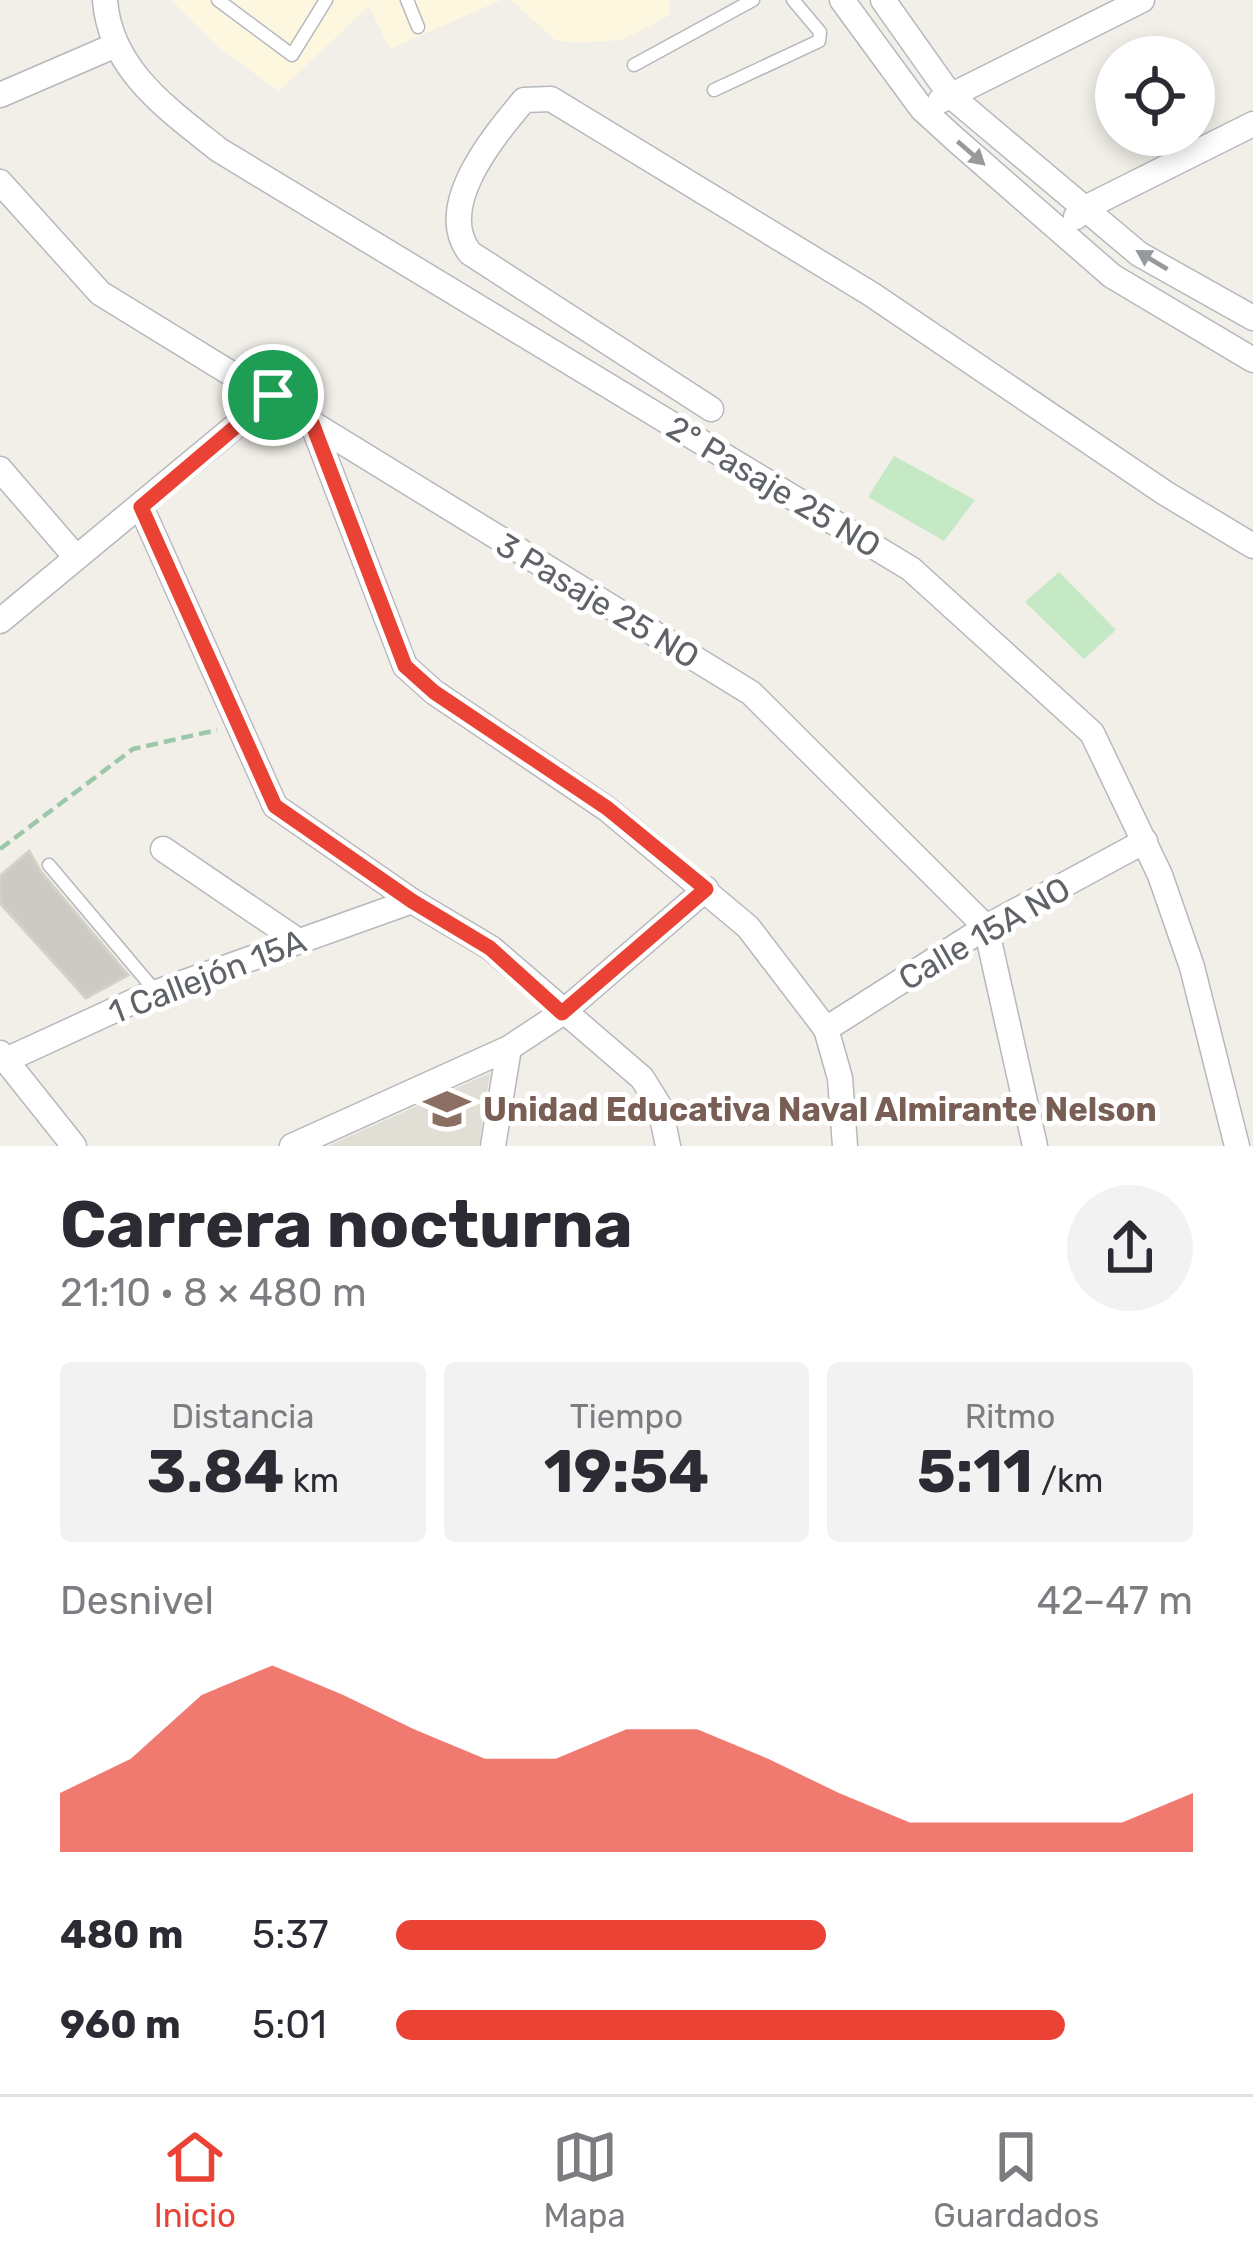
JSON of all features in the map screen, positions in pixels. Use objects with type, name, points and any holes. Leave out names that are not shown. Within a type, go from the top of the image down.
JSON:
[{"type":"street","name":"2° Pasaje 25 NO","points":[[105,0],[116,45],[150,95],[219,150],[910,569],[1092,733],[1145,841],[1192,968],[1237,1146]]},
{"type":"street","points":[[842,0],[922,110],[1112,276],[1253,360]]},
{"type":"street","points":[[883,0],[951,96],[1139,254],[1253,319]]},
{"type":"street","points":[[922,110],[1142,0]]},
{"type":"street","points":[[0,95],[116,45]]},
{"type":"street","points":[[711,409],[470,253],[460,240],[459,200],[524,100],[550,99],[871,294],[1165,494],[1253,546]]},
{"type":"street","points":[[1062,231],[1085,208],[1253,124]]},
{"type":"street","name":"3 Pasaje 25 NO","points":[[0,182],[100,293],[273,395],[751,693],[986,927]]},
{"type":"street","points":[[0,621],[273,395]]},
{"type":"street","points":[[312,423],[405,666],[434,692],[607,808],[748,927],[826,1029],[840,1078],[845,1146]]},
{"type":"street","points":[[0,469],[74,556]]},
{"type":"street","points":[[141,507],[275,806],[412,901],[490,948],[642,1078],[660,1107],[668,1146]]},
{"type":"street","name":"Calle 15A NO","points":[[826,1029],[986,927],[1145,841]]},
{"type":"street","points":[[164,849],[297,940]]},
{"type":"street","points":[[292,1146],[509,1048],[562,1013],[706,889]]},
{"type":"street","name":"1 Callejón 15A","points":[[3,1056],[157,993],[412,901]]},
{"type":"street","points":[[986,927],[1035,1146]]},
{"type":"street","points":[[493,1146],[509,1048]]},
{"type":"street","points":[[3,1056],[74,1146]]},
{"type":"lane","points":[[218,0],[292,55],[324,1]]},
{"type":"lane","points":[[407,0],[418,27]]},
{"type":"lane","points":[[634,65],[753,0]]},
{"type":"lane","points":[[715,90],[819,41],[820,32],[793,0]]},
{"type":"lane","points":[[50,865],[157,993]]},
{"type":"path","points":[[0,849],[133,749],[239,725]]},
{"type":"shaded area","points":[[171,0],[501,0],[390,49],[369,6],[279,91],[219,48]]},
{"type":"shaded area","points":[[511,0],[670,0],[670,15],[622,40],[574,43],[555,40]]},
{"type":"shaded area","name":"Unidad Educativa Naval Almirante Nelson","points":[[490,1073],[479,1146],[328,1146]]},
{"type":"green space","points":[[894,456],[975,500],[944,541],[868,497]]},
{"type":"green space","points":[[1059,572],[1116,630],[1084,659],[1025,602]]},
{"type":"building","points":[[29,851],[41,872],[128,975],[86,998],[0,903],[0,876]]},
{"type":"place","name":"Unidad Educativa Naval Almirante Nelson","points":[[447,1109]]},
{"type":"route","points":[[273,395],[312,423],[405,666],[434,692],[607,808],[706,889],[562,1013],[490,948],[412,901],[275,806],[141,507],[273,395]]}]
